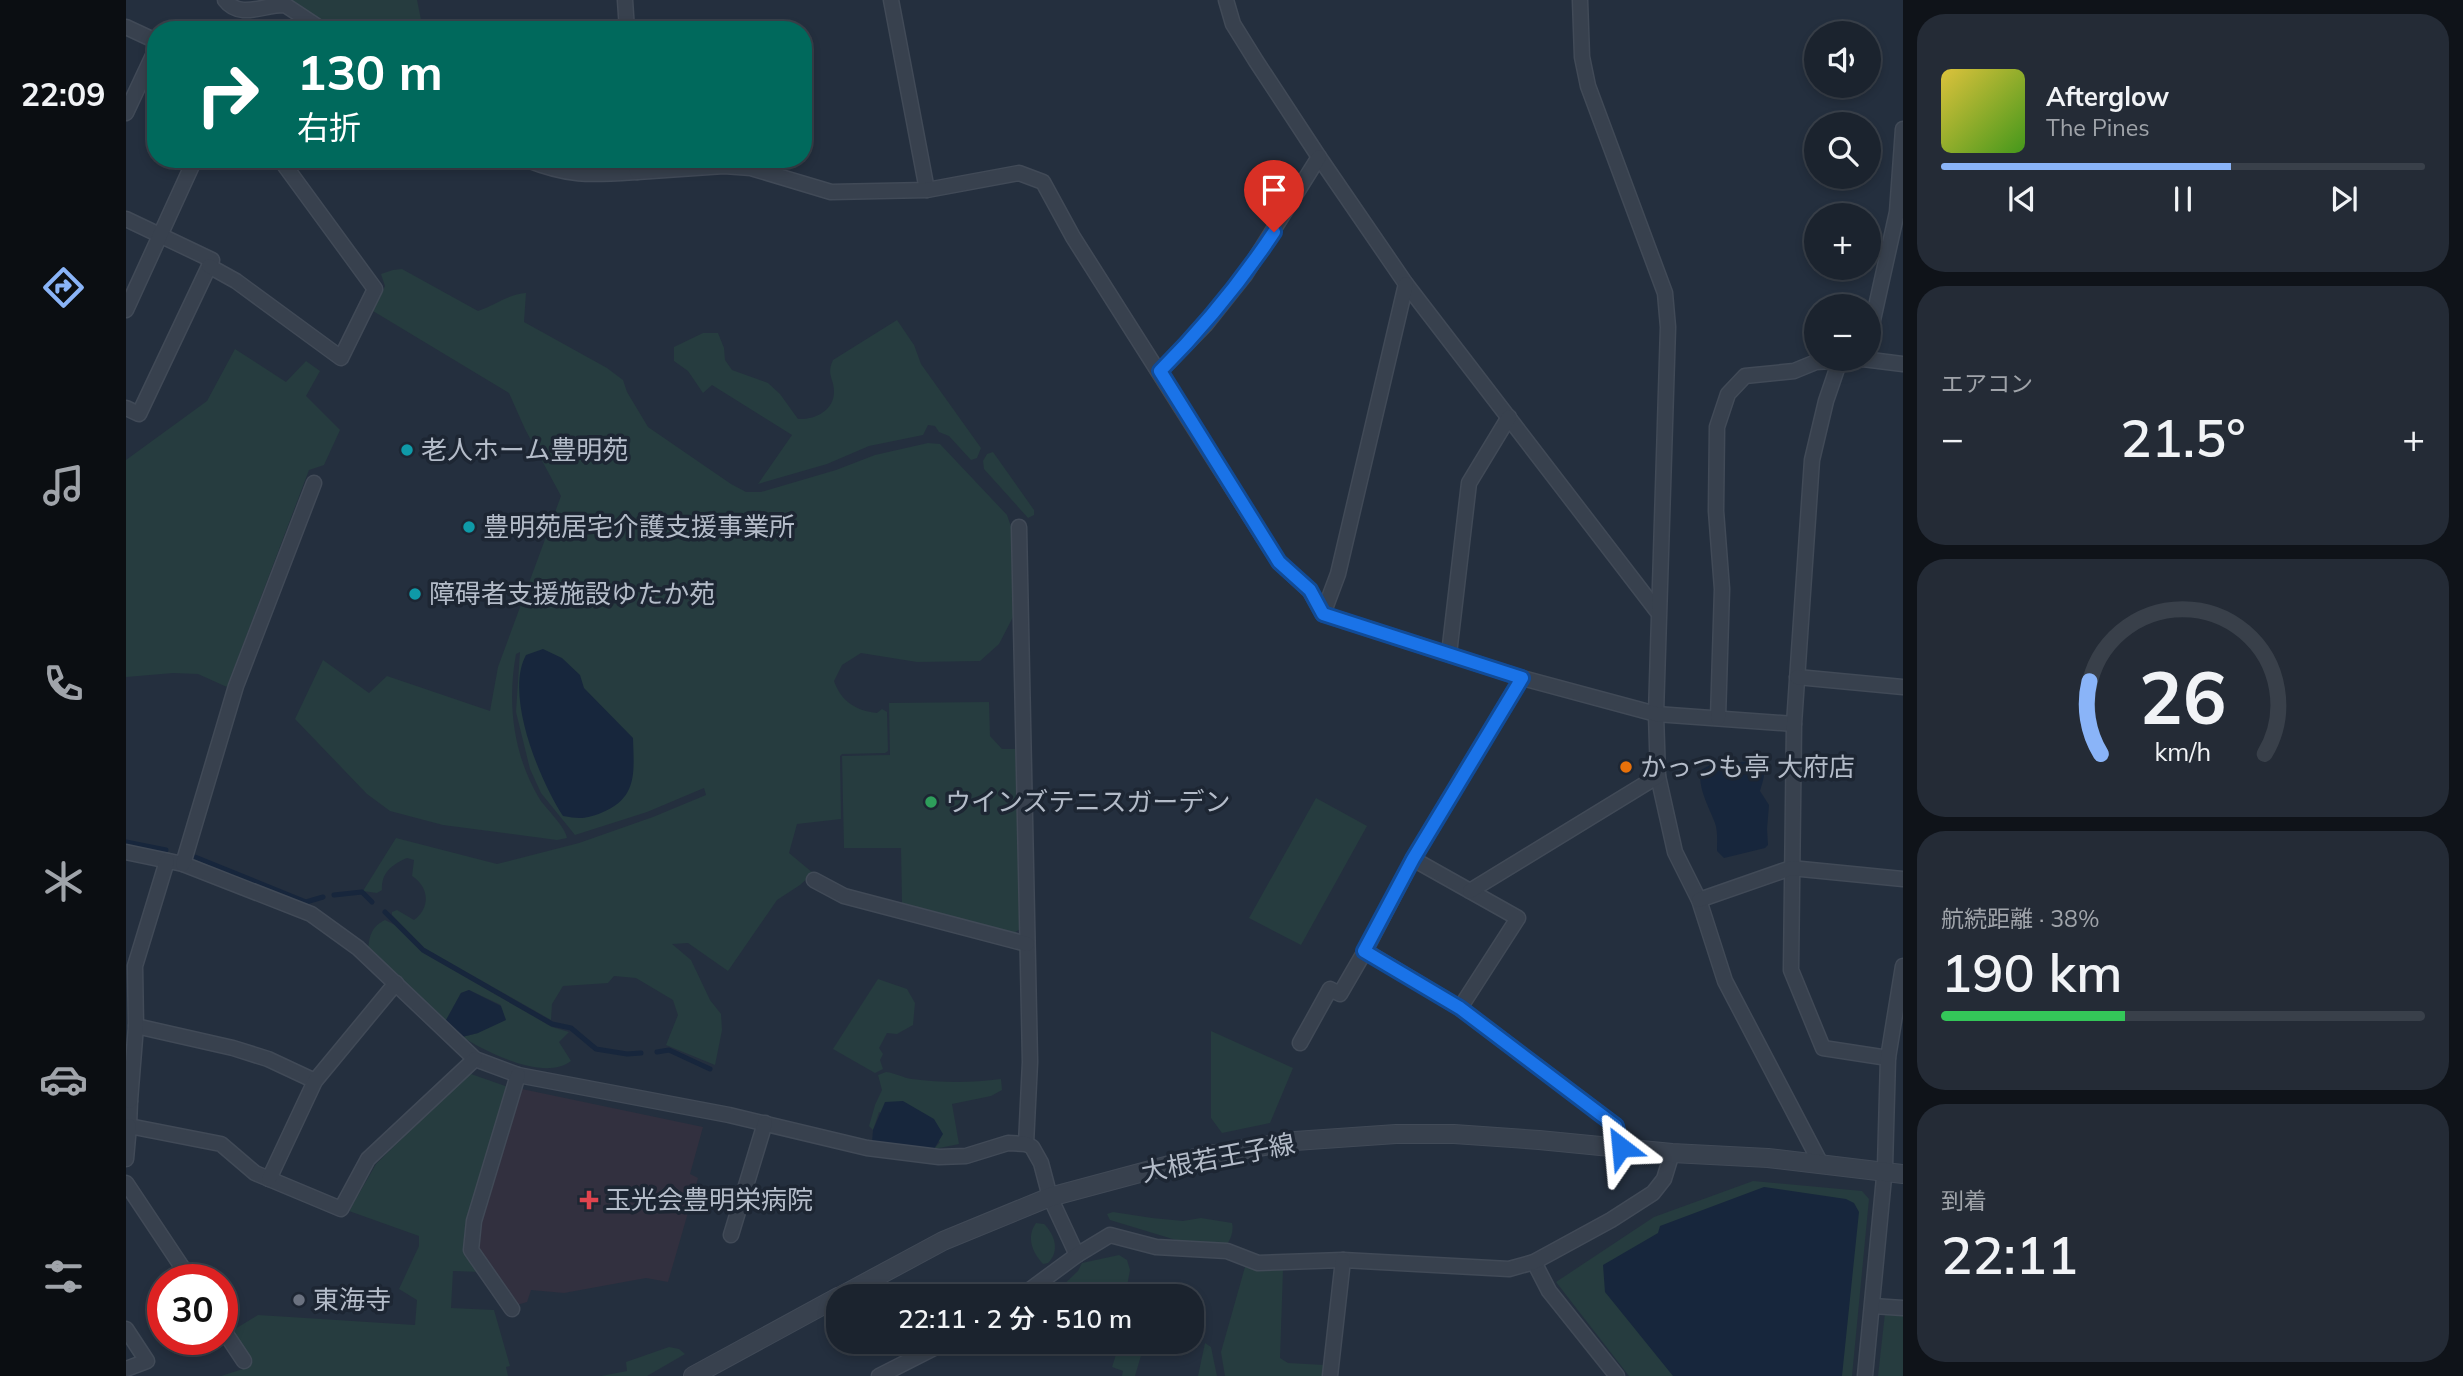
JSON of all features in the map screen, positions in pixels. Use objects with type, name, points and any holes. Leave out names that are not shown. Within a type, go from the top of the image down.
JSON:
[{"type":"street","points":[[225,0],[234,9],[246,11],[285,5],[309,21]]},
{"type":"street","points":[[625,0],[626,21]]},
{"type":"street","points":[[891,0],[927,190]]},
{"type":"street","points":[[1226,0],[1233,23],[1319,158],[1406,284],[1657,611]]},
{"type":"street","points":[[1579,0],[1582,57],[1588,86],[1665,293],[1668,327],[1657,611],[1658,776],[1675,852],[1699,900],[1726,981],[1821,1164]]},
{"type":"street","points":[[126,27],[147,37]]},
{"type":"street","points":[[126,113],[147,68]]},
{"type":"street","points":[[1879,294],[1897,212],[1903,130]]},
{"type":"street","points":[[1160,371],[1206,324],[1245,275],[1319,158]]},
{"type":"street","points":[[126,310],[191,168]]},
{"type":"street","points":[[209,266],[236,281],[341,358],[375,289],[287,168]]},
{"type":"street","points":[[547,168],[572,174],[620,168]]},
{"type":"street","points":[[751,168],[831,192],[927,190],[1019,173],[1043,182],[1073,237],[1279,562],[1310,590],[1323,614],[1522,678],[1656,714],[1794,724]]},
{"type":"street","points":[[126,219],[212,260],[139,414],[126,408]]},
{"type":"street","points":[[1323,614],[1338,575],[1371,444],[1406,284]]},
{"type":"street","points":[[1881,361],[1903,364]]},
{"type":"street","points":[[1718,718],[1722,589],[1716,511],[1717,427],[1728,394],[1745,376],[1794,371],[1804,367]]},
{"type":"street","points":[[1836,371],[1812,460],[1794,724],[1791,970],[1823,1048],[1888,1058]]},
{"type":"street","points":[[1449,654],[1469,483],[1509,417]]},
{"type":"street","points":[[183,864],[236,686],[314,483]]},
{"type":"street","points":[[1019,527],[1030,1062],[1026,1144]]},
{"type":"street","points":[[1797,677],[1903,687]]},
{"type":"street","points":[[1300,1043],[1330,989],[1340,994],[1413,859],[1522,678]]},
{"type":"street","points":[[1471,891],[1658,776]]},
{"type":"street","points":[[126,852],[183,864],[311,914],[344,936],[475,1059],[518,1075],[765,1123],[867,1148],[940,1157],[965,1156],[1008,1143],[1026,1144],[1032,1147],[1041,1163],[1050,1197],[1077,1255]]},
{"type":"street","points":[[1413,859],[1518,918],[1460,1008]]},
{"type":"street","points":[[126,1158],[128,1101],[136,1026],[135,965],[167,861]]},
{"type":"street","points":[[1699,900],[1791,868],[1903,879]]},
{"type":"street","points":[[814,880],[844,896],[1027,944]]},
{"type":"street","points":[[1364,951],[1460,1008],[1616,1126],[1621,1147]]},
{"type":"street","points":[[1866,1376],[1884,1172],[1888,1058],[1903,966]]},
{"type":"street","points":[[269,1179],[315,1081],[396,983]]},
{"type":"street","points":[[136,1026],[233,1048],[268,1059],[315,1081]]},
{"type":"street","points":[[129,1126],[221,1144],[255,1173],[341,1209],[368,1160],[475,1059]]},
{"type":"street","points":[[512,1309],[471,1250],[474,1221],[518,1075]]},
{"type":"street","points":[[731,1235],[765,1123]]},
{"type":"street","name":"大根若王子線","points":[[863,1284],[943,1241],[1050,1197],[1203,1156],[1314,1140],[1396,1133],[1454,1134],[1672,1153],[1768,1158],[1903,1174]]},
{"type":"street","points":[[1038,1284],[1110,1235],[1156,1247],[1227,1251],[1258,1263],[1343,1260],[1509,1269],[1534,1262],[1611,1220],[1653,1193],[1664,1179],[1672,1153]]},
{"type":"street","points":[[126,1183],[180,1264]]},
{"type":"street","points":[[1329,1376],[1343,1260]]},
{"type":"street","points":[[1534,1262],[1549,1291],[1617,1376]]},
{"type":"street","name":"大根若王子線","points":[[693,1376],[826,1304]]},
{"type":"street","points":[[1873,1306],[1903,1308]]},
{"type":"street","points":[[126,1329],[147,1361],[126,1369]]},
{"type":"street","points":[[238,1352],[244,1361]]},
{"type":"street","points":[[879,1376],[922,1354]]},
{"type":"shaded area","name":"玉光会豊明栄病院","points":[[522,1089],[703,1127],[690,1174],[698,1178],[668,1282],[646,1278],[564,1293],[531,1290],[527,1302],[517,1305],[475,1250],[479,1222]]},
{"type":"green space","points":[[277,0],[417,0],[421,21],[319,21]]},
{"type":"green space","points":[[402,269],[478,311],[526,293],[524,322],[607,368],[623,380],[627,392],[648,427],[746,492],[761,492],[836,470],[875,455],[928,443],[940,444],[1007,515],[1015,538],[1013,617],[999,644],[980,661],[917,662],[861,653],[842,665],[834,681],[845,699],[862,710],[877,713],[882,709],[887,712],[888,751],[840,756],[841,819],[797,824],[789,853],[813,873],[777,900],[728,971],[688,943],[672,944],[691,960],[710,1000],[721,1014],[722,1030],[715,1065],[666,1045],[678,1015],[673,1000],[636,978],[614,976],[608,983],[563,986],[552,1004],[551,1020],[424,948],[392,915],[392,912],[397,910],[414,920],[423,909],[425,891],[412,876],[414,860],[407,858],[389,870],[382,890],[377,893],[363,891],[396,838],[497,864],[579,843],[653,817],[706,795],[704,788],[647,812],[575,835],[541,793],[530,769],[516,712],[520,652],[516,654],[512,691],[518,746],[523,764],[539,798],[567,838],[557,840],[443,825],[390,811],[367,794],[295,719],[323,660],[369,693],[387,676],[490,711],[498,667],[561,496],[509,393],[373,311],[385,286],[381,274]]},
{"type":"green space","points":[[897,320],[914,345],[921,364],[981,448],[977,458],[971,460],[949,436],[939,432],[935,426],[928,425],[923,435],[869,446],[827,464],[758,484],[792,435],[712,385],[703,393],[688,371],[674,361],[674,347],[703,333],[718,333],[725,360],[732,370],[768,383],[780,394],[798,419],[810,418],[827,409],[833,399],[834,387],[830,369],[833,360]]},
{"type":"green space","points":[[235,349],[286,382],[306,361],[320,371],[306,396],[340,430],[324,465],[309,470],[227,687],[198,674],[126,677],[126,460],[207,401]]},
{"type":"green space","points":[[993,452],[1034,510],[1034,515],[1028,518],[984,469],[983,461],[987,454]]},
{"type":"green space","name":"ウインズテニスガーデン","points":[[989,702],[990,736],[1002,749],[1017,749],[1020,929],[1014,933],[902,903],[901,848],[844,848],[842,756],[890,755],[889,703]]},
{"type":"green space","points":[[1316,798],[1367,826],[1301,945],[1249,918]]},
{"type":"green space","points":[[385,920],[397,926],[422,952],[552,1027],[569,1032],[559,1042],[571,1061],[560,1067],[531,1067],[500,1057],[462,1037],[478,1033],[501,1005],[469,990],[461,993],[445,1022],[368,949],[372,932]]},
{"type":"green space","points":[[878,979],[907,989],[915,1003],[913,1025],[897,1034],[887,1033],[879,1048],[883,1054],[880,1060],[883,1069],[875,1073],[833,1049]]},
{"type":"green space","points":[[1211,1031],[1293,1068],[1270,1123],[1222,1133],[1211,1118]]},
{"type":"green space","points":[[886,1072],[934,1081],[1001,1079],[1002,1090],[991,1096],[952,1104],[959,1144],[934,1149],[940,1142],[879,1112],[873,1130],[869,1126],[882,1090],[878,1075]]},
{"type":"green space","points":[[471,1074],[508,1087],[468,1220],[482,1272],[453,1271],[451,1308],[494,1310],[510,1366],[506,1367],[508,1376],[221,1376],[243,1369],[251,1363],[238,1344],[238,1327],[258,1315],[415,1325],[417,1300],[399,1289],[419,1246],[419,1236],[349,1211],[376,1164]]},
{"type":"green space","points":[[1753,1181],[1862,1191],[1869,1199],[1852,1376],[1629,1376],[1556,1282],[1654,1217]]},
{"type":"green space","points":[[1113,1212],[1183,1221],[1201,1218],[1232,1223],[1232,1232],[1226,1245],[1176,1240],[1110,1220],[1107,1214]]},
{"type":"green space","points":[[1036,1223],[1044,1224],[1055,1243],[1054,1253],[1048,1263],[1043,1264],[1032,1244],[1031,1234]]},
{"type":"green space","points":[[1119,1255],[1127,1260],[1130,1270],[1127,1284],[1064,1284],[1082,1263]]},
{"type":"green space","points":[[1245,1267],[1283,1270],[1280,1358],[1288,1363],[1324,1365],[1322,1376],[1225,1376],[1221,1352]]},
{"type":"green space","points":[[1885,1313],[1903,1315],[1903,1376],[1878,1376]]},
{"type":"green space","points":[[1205,1343],[1211,1347],[1217,1376],[1198,1376]]},
{"type":"green space","points":[[669,1347],[679,1349],[685,1354],[647,1376],[601,1376],[627,1371],[626,1362]]},
{"type":"green space","points":[[1116,1354],[1141,1354],[1135,1376],[1122,1376],[1123,1371],[1112,1367]]},
{"type":"water","points":[[543,649],[562,658],[580,675],[584,688],[633,738],[633,773],[628,792],[613,807],[601,813],[578,818],[563,816],[535,760],[522,714],[520,672],[526,655]]},
{"type":"water","points":[[1759,761],[1763,768],[1760,791],[1769,805],[1768,845],[1724,858],[1717,851],[1716,826],[1702,790],[1701,770],[1710,765]]},
{"type":"water","points":[[469,990],[501,1006],[506,1020],[462,1037],[445,1022],[461,993]]},
{"type":"water","points":[[903,1101],[934,1119],[943,1134],[934,1149],[872,1143],[873,1130],[885,1102]]},
{"type":"water","points":[[1764,1187],[1846,1199],[1854,1203],[1859,1212],[1842,1376],[1673,1376],[1605,1292],[1603,1265],[1658,1233],[1660,1226]]},
{"type":"waterway","points":[[126,842],[166,850]]},
{"type":"waterway","points":[[195,857],[306,902],[323,897]]},
{"type":"waterway","points":[[334,895],[362,892],[372,902]]},
{"type":"waterway","points":[[385,912],[423,950],[552,1024],[571,1028],[596,1049],[627,1054],[641,1053]]},
{"type":"waterway","points":[[657,1052],[669,1050],[710,1069]]},
{"type":"place","name":"老人ホーム豊明苑","points":[[407,450]]},
{"type":"place","name":"豊明苑居宅介護支援事業所","points":[[469,527]]},
{"type":"place","name":"障碍者支援施設ゆたか苑","points":[[415,594]]},
{"type":"place","name":"かっつも亭 大府店","points":[[1626,767]]},
{"type":"place","name":"ウインズテニスガーデン","points":[[931,802]]},
{"type":"place","name":"玉光会豊明栄病院","points":[[589,1200]]},
{"type":"place","name":"東海寺","points":[[299,1300]]},
{"type":"route","points":[[1274,232],[1245,275],[1206,324],[1160,371],[1279,562],[1310,590],[1323,614],[1522,678],[1413,859],[1364,951],[1460,1008],[1616,1126],[1621,1147]]}]
